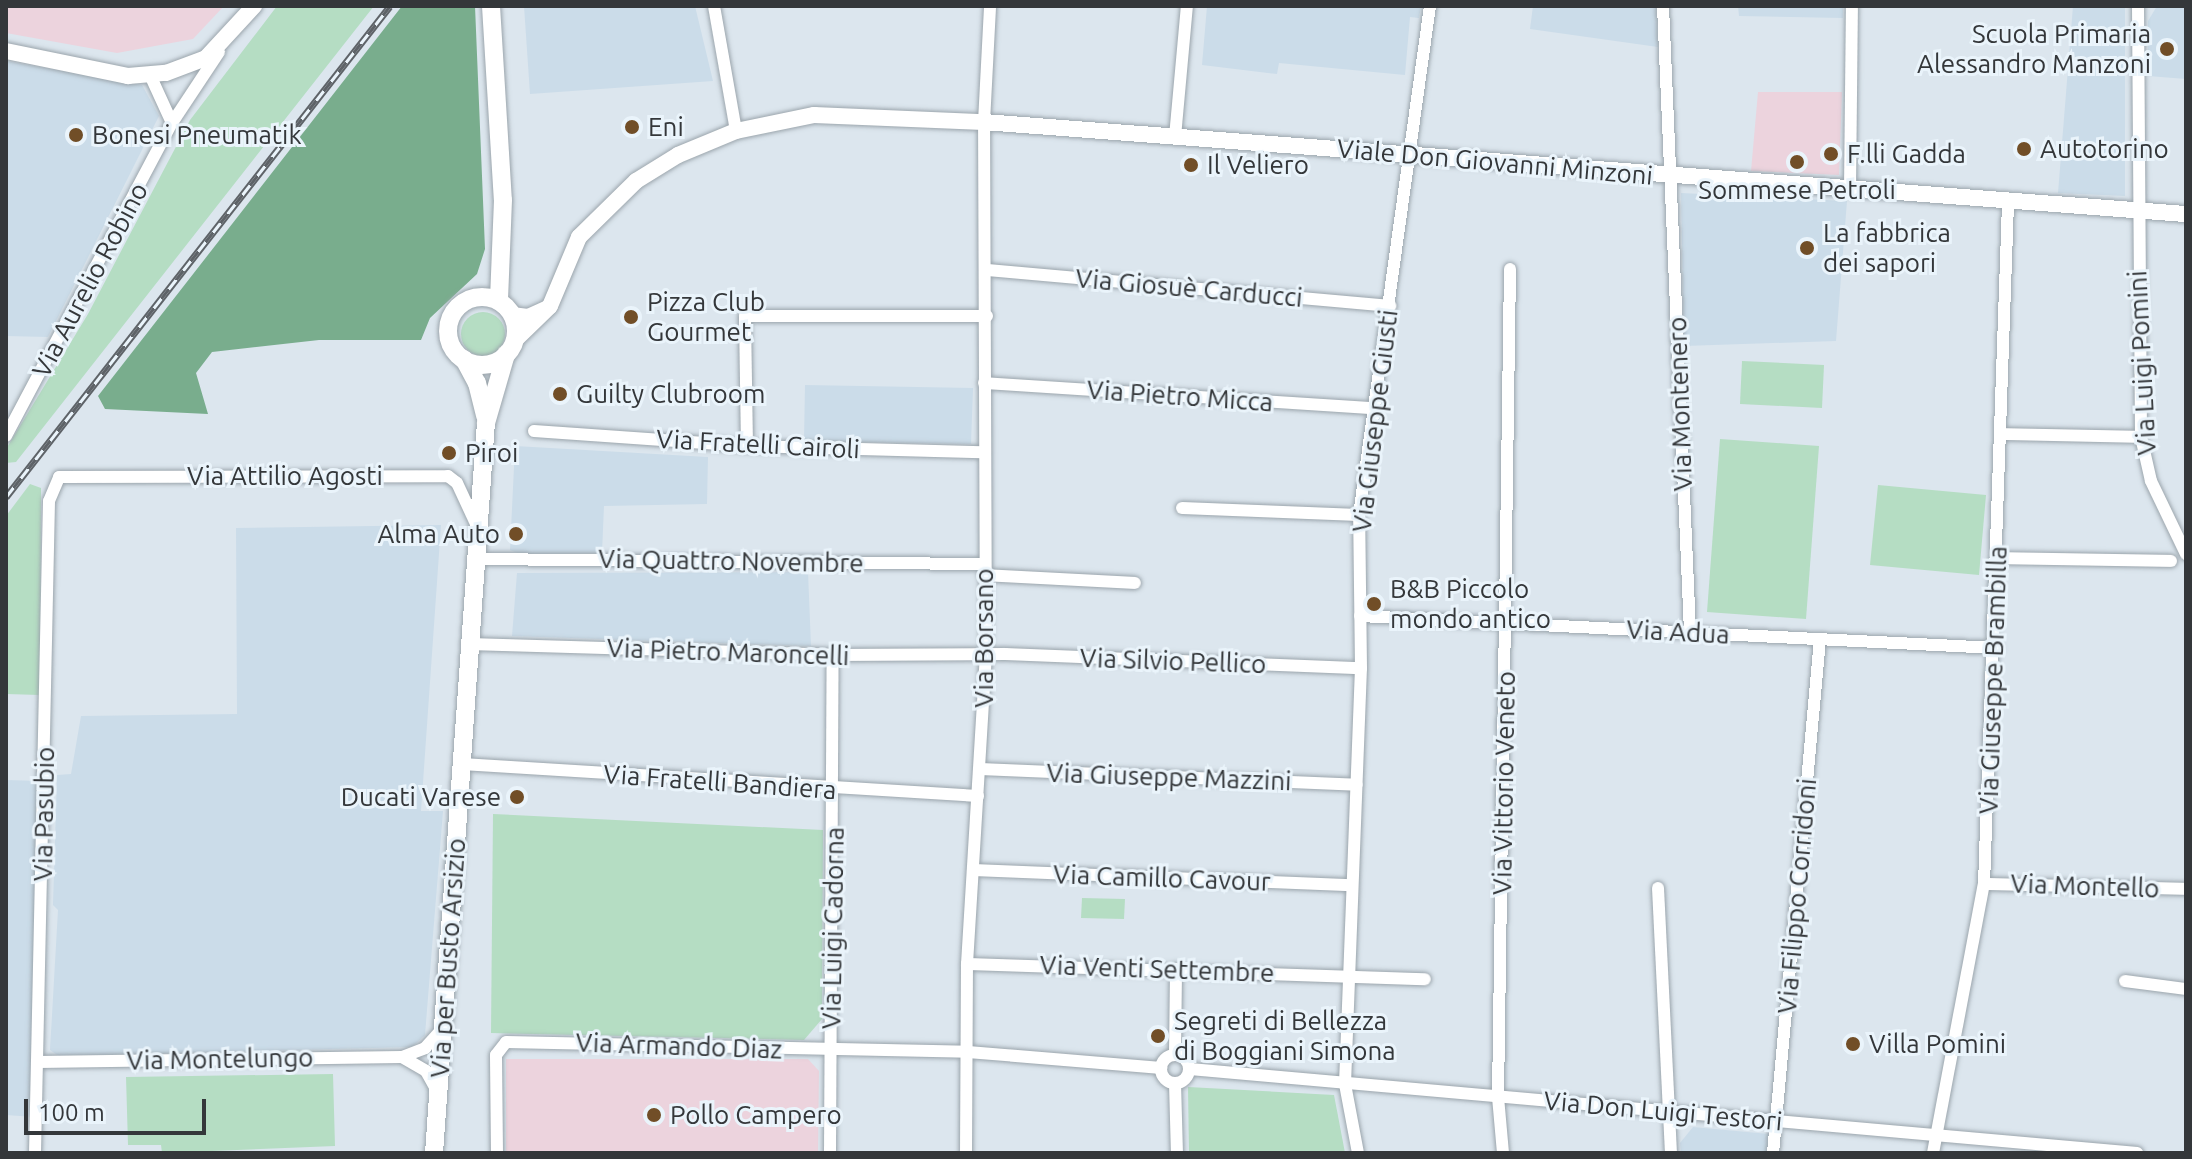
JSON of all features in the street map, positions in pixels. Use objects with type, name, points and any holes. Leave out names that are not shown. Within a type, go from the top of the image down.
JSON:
[{"type":"main road","points":[[491,6],[503,200],[500,249],[510,348],[486,364],[464,359],[455,352],[448,330],[456,308],[476,297],[500,249]]},
{"type":"main road","points":[[476,297],[505,308]]},
{"type":"main road","name":"Viale Don Giovanni Minzoni","points":[[462,764],[486,423],[510,348]]},
{"type":"main road","name":"Viale Don Giovanni Minzoni","points":[[464,359],[477,383],[486,423]]},
{"type":"main road","name":"Via per Busto Arsizio","points":[[434,1153],[462,764]]},
{"type":"street","name":"Via Aurelio Robino","points":[[6,436],[172,123],[225,43],[254,6]]},
{"type":"street","points":[[714,6],[736,131]]},
{"type":"street","name":"Via Borsano","points":[[966,1153],[967,964],[986,657],[982,452],[988,270],[984,122],[990,6]]},
{"type":"street","points":[[1175,137],[1187,6]]},
{"type":"street","name":"Via Giuseppe Giusti","points":[[1358,1153],[1345,1084],[1361,668],[1359,515],[1430,6]]},
{"type":"street","name":"Via Montenero","points":[[1663,6],[1690,632]]},
{"type":"street","points":[[1850,190],[1852,6]]},
{"type":"street","name":"Via Luigi Pomini","points":[[2138,6],[2137,211],[2141,437],[2151,481],[2186,554]]},
{"type":"street","name":"Via Aurelio Robino","points":[[6,51],[128,76],[187,68],[225,43]]},
{"type":"street","points":[[150,75],[172,123]]},
{"type":"street","name":"Viale Don Giovanni Minzoni","points":[[510,348],[550,306],[574,247],[599,213],[678,155],[736,131],[814,115],[984,122],[2186,214]]},
{"type":"street","name":"Via Giuseppe Brambilla","points":[[1933,1153],[1984,884],[1996,648],[2008,202]]},
{"type":"street","name":"Via Vittorio Veneto","points":[[1503,1153],[1498,1097],[1510,269]]},
{"type":"street","name":"Via Giosuè Carducci","points":[[988,270],[1390,306]]},
{"type":"street","points":[[505,308],[528,317],[550,306]]},
{"type":"street","points":[[747,446],[745,316],[987,316]]},
{"type":"street","name":"Via Pietro Micca","points":[[984,383],[1375,408]]},
{"type":"street","name":"Via Fratelli Cairoli","points":[[534,431],[747,446],[982,452]]},
{"type":"street","points":[[2001,434],[2141,437]]},
{"type":"street","name":"Via Attilio Agosti","points":[[59,477],[448,476],[457,483],[480,531]]},
{"type":"street","name":"Via Pasubio","points":[[35,1153],[49,501],[59,477]]},
{"type":"street","points":[[1182,508],[1359,515]]},
{"type":"street","points":[[1998,558],[2171,561]]},
{"type":"street","name":"Via Quattro Novembre","points":[[477,559],[984,569],[1135,583]]},
{"type":"street","name":"Via Adua","points":[[1360,616],[1996,648]]},
{"type":"street","name":"Via Filippo Corridoni","points":[[1773,1153],[1820,640]]},
{"type":"street","name":"Via Pietro Maroncelli","points":[[469,644],[986,657]]},
{"type":"street","name":"Via Luigi Cadorna","points":[[830,1153],[835,790],[833,655]]},
{"type":"street","name":"Via Silvio Pellico","points":[[986,657],[1361,668]]},
{"type":"street","name":"Via Fratelli Bandiera","points":[[462,764],[835,790],[978,796]]},
{"type":"street","name":"Via Giuseppe Mazzini","points":[[980,769],[1357,785]]},
{"type":"street","name":"Via Camillo Cavour","points":[[973,870],[1352,885]]},
{"type":"street","name":"Via Montello","points":[[1984,884],[2186,889]]},
{"type":"street","points":[[1658,888],[1671,1153]]},
{"type":"street","name":"Via Venti Settembre","points":[[967,964],[1347,975]]},
{"type":"street","points":[[1175,1054],[1176,969]]},
{"type":"street","points":[[1347,975],[1425,979]]},
{"type":"street","points":[[2125,981],[2186,989]]},
{"type":"street","points":[[402,1057],[425,1048],[443,1027]]},
{"type":"street","name":"Via Armando Diaz","points":[[497,1153],[496,1055],[506,1042],[968,1052]]},
{"type":"street","points":[[968,1052],[1161,1068]]},
{"type":"street","points":[[1175,1054],[1186,1058],[1190,1069],[1186,1079],[1175,1083],[1165,1079],[1161,1068],[1165,1058],[1175,1054]]},
{"type":"street","points":[[402,1057],[426,1071],[438,1093]]},
{"type":"street","name":"Via Montelungo","points":[[38,1062],[402,1057]]},
{"type":"street","name":"Via Don Luigi Testori","points":[[1190,1069],[2137,1153]]},
{"type":"street","points":[[1175,1083],[1177,1153]]},
{"type":"shaded area","points":[[6,6],[224,6],[193,39],[117,53],[6,33]]},
{"type":"shaded area","points":[[524,6],[695,6],[713,81],[530,94]]},
{"type":"shaded area","points":[[1207,6],[1421,6],[1419,18],[1410,17],[1405,75],[1279,63],[1277,74],[1202,65]]},
{"type":"shaded area","points":[[1533,6],[1656,6],[1658,47],[1530,29]]},
{"type":"shaded area","points":[[1738,6],[1843,6],[1843,18],[1739,16]]},
{"type":"shaded area","points":[[2073,6],[2125,6],[2125,196],[2058,193]]},
{"type":"shaded area","name":"Scuola Primaria Alessandro Manzoni","points":[[2157,6],[2186,6],[2186,79],[2148,76],[2148,21]]},
{"type":"shaded area","points":[[6,61],[142,85],[159,116],[48,337],[6,336]]},
{"type":"shaded area","points":[[1758,92],[1842,92],[1839,175],[1751,171]]},
{"type":"shaded area","points":[[1681,193],[1847,201],[1836,341],[1684,346]]},
{"type":"shaded area","points":[[805,385],[973,388],[971,444],[804,441]]},
{"type":"shaded area","points":[[515,446],[708,457],[707,504],[604,506],[602,553],[520,554],[510,550]]},
{"type":"shaded area","points":[[441,525],[421,811],[443,811],[425,1035],[412,1047],[59,1056],[50,1050],[58,910],[53,905],[57,775],[71,774],[81,716],[237,714],[236,528]]},
{"type":"shaded area","points":[[808,572],[811,646],[512,636],[517,573]]},
{"type":"shaded area","points":[[6,780],[39,781],[34,1117],[6,1115]]},
{"type":"shaded area","points":[[506,1059],[808,1059],[819,1071],[818,1153],[506,1153]]},
{"type":"shaded area","points":[[1693,1127],[1769,1134],[1766,1153],[1681,1153],[1680,1143]]},
{"type":"green space","points":[[277,6],[374,6],[16,462],[6,463],[6,449],[88,314],[190,120]]},
{"type":"green space","points":[[402,6],[475,6],[485,249],[477,274],[430,318],[421,340],[319,340],[212,352],[196,373],[208,414],[105,409],[98,396]]},
{"type":"green space","points":[[483,312],[499,318],[505,334],[499,350],[483,356],[467,350],[461,334],[467,318]]},
{"type":"green space","points":[[1742,361],[1824,365],[1822,408],[1740,404]]},
{"type":"green space","points":[[1720,439],[1819,446],[1806,619],[1707,612]]},
{"type":"green space","points":[[30,484],[41,488],[40,695],[6,694],[6,516]]},
{"type":"green space","points":[[1878,485],[1986,495],[1979,575],[1870,565]]},
{"type":"green space","points":[[493,814],[823,830],[822,1019],[804,1040],[491,1033]]},
{"type":"green space","points":[[1082,898],[1125,899],[1124,919],[1081,918]]},
{"type":"green space","points":[[333,1074],[335,1146],[162,1153],[161,1145],[128,1145],[126,1077]]},
{"type":"green space","points":[[1188,1087],[1334,1095],[1345,1153],[1189,1153]]},
{"type":"railway","points":[[6,497],[390,6]]},
{"type":"place","name":"Scuola Primaria Alessandro Manzoni","points":[[2167,49]]},
{"type":"place","name":"Eni","points":[[632,127]]},
{"type":"place","name":"Bonesi Pneumatik","points":[[76,135]]},
{"type":"place","name":"Autotorino","points":[[2024,149]]},
{"type":"place","name":"F.lli Gadda","points":[[1831,154]]},
{"type":"place","name":"Sommese Petroli","points":[[1797,162]]},
{"type":"place","name":"Il Veliero","points":[[1191,165]]},
{"type":"place","name":"La fabbrica dei sapori","points":[[1807,248]]},
{"type":"place","name":"Pizza Club Gourmet","points":[[631,317]]},
{"type":"place","name":"Guilty Clubroom","points":[[560,394]]},
{"type":"place","name":"Piroi","points":[[449,453]]},
{"type":"place","name":"Alma Auto","points":[[516,534]]},
{"type":"place","name":"B&B Piccolo mondo antico","points":[[1374,604]]},
{"type":"place","name":"Ducati Varese","points":[[517,797]]},
{"type":"place","name":"Segreti di Bellezza di Boggiani Simona","points":[[1158,1036]]},
{"type":"place","name":"Villa Pomini","points":[[1853,1044]]},
{"type":"place","name":"Pollo Campero","points":[[654,1115]]}]
